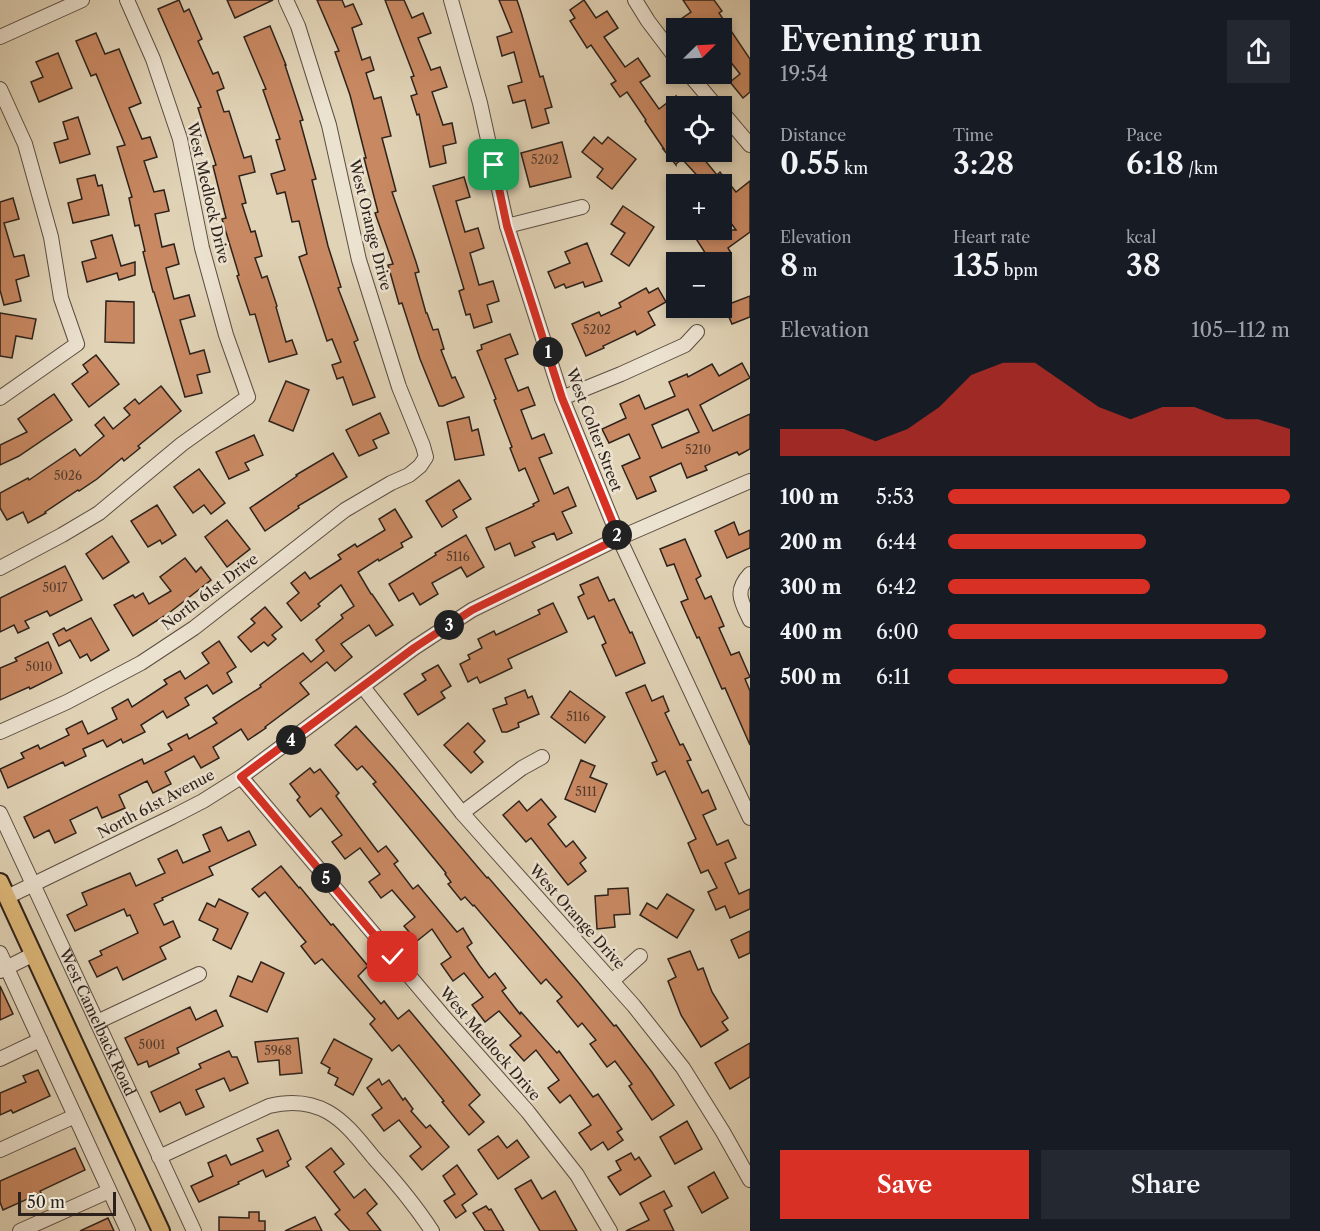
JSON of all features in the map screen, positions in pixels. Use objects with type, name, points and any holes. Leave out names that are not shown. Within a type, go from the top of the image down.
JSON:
[{"type":"main road","name":"West Camelback Road","points":[[3,890],[161,1231]]},
{"type":"street","points":[[0,37],[82,0]]},
{"type":"street","name":"West Medlock Drive","points":[[0,568],[99,513],[182,444],[248,397],[226,335],[202,248],[180,139],[153,59],[127,0]]},
{"type":"street","name":"West Orange Drive","points":[[286,0],[298,26],[329,124],[359,260],[399,387],[426,458]]},
{"type":"street","name":"West Colter Street","points":[[451,0],[480,104],[507,226],[562,398],[619,538],[750,818]]},
{"type":"street","points":[[635,0],[666,45]]},
{"type":"street","points":[[697,84],[708,96]]},
{"type":"street","points":[[0,89],[25,144],[51,237],[62,298],[77,344],[0,398]]},
{"type":"street","points":[[732,124],[750,145]]},
{"type":"street","points":[[507,226],[582,207]]},
{"type":"street","points":[[562,398],[685,345],[697,332]]},
{"type":"street","name":"North 61st Drive","points":[[0,732],[67,702],[141,663],[203,621],[345,510],[409,475],[426,458]]},
{"type":"street","name":"North 61st Avenue","points":[[3,890],[33,885],[203,801],[241,777],[414,648],[472,610],[619,538],[750,481]]},
{"type":"street","points":[[750,574],[741,585],[740,593],[750,620]]},
{"type":"street","name":"West Orange Drive","points":[[363,687],[462,813],[634,1006],[683,1068],[750,1180]]},
{"type":"street","points":[[462,813],[522,768],[542,757]]},
{"type":"street","name":"West Medlock Drive","points":[[241,777],[444,1017],[528,1112],[577,1175],[610,1231]]},
{"type":"street","name":"West Camelback Road","points":[[0,813],[194,1231]]},
{"type":"street","points":[[0,953],[3,969],[40,1040],[128,1231]]},
{"type":"street","points":[[3,969],[33,954]]},
{"type":"street","points":[[612,981],[640,956]]},
{"type":"street","points":[[97,1022],[199,974]]},
{"type":"street","points":[[0,1059],[40,1040]]},
{"type":"street","points":[[159,1157],[269,1106],[283,1102],[314,1106],[327,1111],[350,1129],[432,1231]]},
{"type":"street","points":[[0,1150],[75,1116]]},
{"type":"street","points":[[20,1231],[109,1191]]},
{"type":"building","points":[[179,0],[184,12],[189,9],[202,39],[198,41],[213,74],[218,72],[224,88],[217,91],[224,112],[229,111],[244,158],[251,156],[255,172],[239,176],[246,203],[242,204],[251,232],[255,231],[262,256],[255,258],[262,278],[267,276],[286,342],[292,340],[297,354],[269,362],[255,314],[250,315],[237,276],[239,275],[222,219],[226,218],[213,166],[216,165],[198,108],[201,107],[158,9]]},
{"type":"building","points":[[227,0],[273,0],[235,18]]},
{"type":"building","points":[[317,0],[342,0],[345,7],[353,4],[362,24],[352,28],[362,60],[370,57],[374,70],[366,73],[374,99],[381,97],[391,136],[382,138],[396,191],[392,192],[419,272],[415,273],[426,313],[433,330],[438,329],[444,349],[441,350],[452,378],[455,377],[464,397],[443,406],[439,406],[420,359],[402,303],[399,304],[388,265],[393,264],[375,213],[378,212],[364,158],[366,158],[350,95],[335,52],[339,51]]},
{"type":"building","points":[[385,0],[404,0],[412,18],[423,13],[431,33],[418,38],[431,70],[440,67],[447,87],[432,92],[443,125],[452,123],[456,143],[443,146],[446,163],[430,167],[419,114],[417,115],[411,96],[417,94],[411,77],[414,76]]},
{"type":"building","points":[[499,0],[517,0],[540,77],[543,76],[552,107],[545,109],[549,123],[532,128],[525,100],[513,103],[508,86],[522,82],[514,52],[502,56],[497,37],[512,32]]},
{"type":"building","points":[[584,0],[596,18],[607,11],[618,28],[604,37],[625,67],[638,58],[650,76],[640,82],[659,109],[666,104],[666,153],[627,92],[620,97],[611,84],[616,81],[591,45],[587,48],[570,21],[575,18],[570,10]]},
{"type":"building","points":[[683,0],[714,0],[722,11],[719,13],[722,18],[682,18],[691,12]]},
{"type":"building","points":[[270,26],[286,65],[303,120],[300,121],[316,179],[312,180],[328,246],[341,287],[338,288],[358,340],[354,342],[375,397],[353,405],[343,377],[337,379],[332,365],[341,362],[332,339],[327,341],[299,257],[307,254],[299,221],[292,222],[285,192],[277,194],[271,174],[285,170],[276,140],[280,139],[263,90],[266,89],[244,37]]},
{"type":"building","points":[[732,32],[750,59],[750,92],[743,98],[732,84],[732,80],[740,74],[732,64]]},
{"type":"building","points":[[96,33],[105,54],[119,49],[141,103],[129,108],[142,139],[150,137],[157,157],[144,161],[154,192],[164,190],[169,211],[155,214],[162,247],[174,244],[179,264],[166,268],[174,299],[189,295],[195,316],[180,320],[190,354],[204,350],[210,372],[197,375],[202,393],[185,397],[153,292],[139,225],[135,226],[129,198],[132,197],[117,147],[125,145],[96,74],[91,76],[76,41]]},
{"type":"building","points":[[58,53],[72,88],[39,102],[31,82],[43,77],[36,62]]},
{"type":"building","points":[[78,117],[90,154],[60,163],[54,143],[68,139],[63,122]]},
{"type":"building","points":[[594,137],[602,144],[608,137],[636,159],[612,189],[597,177],[603,169],[582,152]]},
{"type":"building","points":[[562,142],[571,177],[530,187],[521,153]]},
{"type":"building","points":[[685,162],[706,162],[716,174],[696,174]]},
{"type":"building","points":[[95,175],[98,186],[102,185],[109,215],[73,223],[68,203],[82,199],[77,179]]},
{"type":"building","points":[[464,177],[470,197],[456,201],[465,232],[478,228],[484,248],[470,253],[479,285],[493,281],[499,301],[487,305],[492,322],[474,328],[470,314],[466,315],[459,291],[464,289],[433,186]]},
{"type":"building","points":[[750,181],[750,232],[728,248],[730,252],[705,252],[697,240],[732,240],[732,230],[736,230],[732,225],[732,187],[736,192]]},
{"type":"building","points":[[13,198],[19,219],[4,223],[14,257],[24,255],[29,276],[16,280],[21,301],[4,305],[0,290],[0,202]]},
{"type":"building","points":[[623,206],[654,227],[629,266],[611,254],[625,233],[611,224]]},
{"type":"building","points":[[112,235],[121,266],[135,262],[135,275],[119,280],[117,273],[87,282],[82,262],[96,258],[91,241]]},
{"type":"building","points":[[587,243],[602,281],[585,287],[583,282],[566,288],[564,284],[555,288],[548,272],[570,263],[565,252]]},
{"type":"building","points":[[646,288],[649,293],[658,288],[666,302],[648,312],[655,325],[637,335],[635,331],[586,356],[572,324],[599,312],[601,316],[621,307],[619,303]]},
{"type":"building","points":[[750,296],[750,317],[732,324],[729,318],[732,318],[732,303]]},
{"type":"building","points":[[106,301],[134,302],[134,343],[105,342]]},
{"type":"building","points":[[0,313],[36,319],[32,339],[16,336],[12,358],[0,356]]},
{"type":"building","points":[[510,334],[518,354],[505,359],[518,391],[528,387],[535,405],[521,410],[532,439],[544,434],[552,453],[539,458],[554,494],[568,487],[576,506],[562,512],[572,533],[557,540],[554,533],[532,542],[535,547],[515,556],[510,543],[495,550],[486,528],[534,506],[533,504],[539,501],[525,468],[519,471],[494,400],[496,399],[477,351],[482,349],[481,345]]},
{"type":"building","points":[[96,355],[119,384],[89,407],[72,384],[88,372],[83,365]]},
{"type":"building","points":[[742,363],[750,378],[700,405],[713,431],[750,414],[750,449],[705,466],[707,470],[687,478],[681,463],[650,477],[656,491],[637,499],[622,466],[640,458],[629,434],[609,443],[602,429],[626,418],[620,404],[639,395],[645,409],[675,396],[669,382],[687,374],[688,377],[712,364],[719,376]],"holes":[[[688,409],[699,432],[662,448],[652,425]]]},
{"type":"building","points":[[286,381],[309,390],[293,431],[269,421]]},
{"type":"building","points":[[161,386],[181,411],[138,446],[140,448],[124,461],[122,458],[97,479],[28,523],[23,512],[7,520],[0,508],[0,493],[28,478],[29,480],[75,449],[80,456],[104,436],[95,425],[104,417],[113,429],[130,415],[124,408],[135,399],[139,404]]},
{"type":"building","points":[[54,394],[72,420],[19,456],[0,465],[0,445],[27,432],[18,419]]},
{"type":"building","points":[[380,413],[389,433],[373,440],[377,448],[359,456],[346,430]]},
{"type":"building","points":[[469,417],[472,431],[478,429],[484,455],[455,460],[447,422]]},
{"type":"building","points":[[254,435],[263,455],[245,463],[249,470],[229,479],[216,452]]},
{"type":"building","points":[[333,453],[347,477],[298,506],[299,508],[265,531],[250,508],[296,475]]},
{"type":"building","points":[[199,469],[225,503],[211,514],[204,505],[193,513],[174,487]]},
{"type":"building","points":[[459,480],[471,499],[453,510],[457,517],[442,527],[426,501]]},
{"type":"building","points":[[157,505],[176,535],[162,544],[160,540],[148,547],[131,521]]},
{"type":"building","points":[[395,509],[412,537],[401,543],[403,547],[358,572],[393,625],[376,636],[369,625],[341,644],[352,657],[335,671],[327,662],[300,683],[309,694],[248,740],[241,729],[213,747],[219,758],[201,768],[194,756],[165,772],[171,784],[153,793],[147,781],[119,795],[125,808],[102,818],[97,807],[70,820],[76,833],[55,843],[49,830],[34,838],[24,817],[142,759],[144,764],[172,750],[168,744],[187,734],[189,739],[217,723],[213,718],[261,687],[260,685],[303,653],[311,662],[324,651],[316,640],[343,618],[341,615],[354,606],[341,585],[301,621],[287,603],[299,593],[291,583],[305,572],[310,579],[341,559],[338,555],[355,544],[357,547],[385,530],[379,519]]},
{"type":"building","points":[[227,520],[250,549],[227,567],[205,537]]},
{"type":"building","points":[[734,522],[739,535],[750,530],[750,548],[727,558],[715,531]]},
{"type":"building","points":[[466,535],[484,567],[467,577],[461,567],[432,583],[438,594],[420,605],[413,593],[399,601],[389,584]]},
{"type":"building","points":[[112,536],[129,562],[103,579],[86,554]]},
{"type":"building","points":[[685,539],[701,576],[696,579],[705,599],[711,596],[724,626],[719,628],[731,655],[739,652],[750,677],[745,679],[750,691],[750,745],[725,688],[722,689],[681,602],[688,599],[674,564],[667,566],[660,549]]},
{"type":"building","points":[[185,558],[196,572],[201,567],[211,580],[169,613],[133,636],[114,605],[133,595],[135,598],[143,593],[149,604],[171,591],[160,577]]},
{"type":"building","points":[[65,566],[82,600],[50,616],[47,611],[25,621],[29,628],[18,633],[14,625],[0,632],[0,598]]},
{"type":"building","points":[[598,577],[609,601],[614,599],[630,633],[632,632],[645,663],[616,676],[602,645],[606,643],[594,616],[588,619],[578,597],[584,594],[580,585]]},
{"type":"building","points":[[553,603],[567,632],[508,659],[512,668],[480,683],[477,677],[468,682],[460,664],[470,659],[468,655],[482,648],[478,639],[494,631],[496,635],[540,614],[538,610]]},
{"type":"building","points":[[265,607],[282,627],[272,635],[276,639],[268,646],[264,642],[251,652],[238,637],[255,623],[251,619]]},
{"type":"building","points":[[91,618],[109,650],[91,661],[87,654],[80,658],[70,640],[59,646],[53,634],[64,628],[66,631]]},
{"type":"building","points":[[219,641],[236,667],[227,673],[232,682],[213,694],[207,685],[185,698],[189,705],[167,718],[163,711],[141,725],[145,732],[123,743],[121,739],[107,747],[103,740],[83,749],[86,756],[65,766],[63,762],[8,788],[0,769],[24,758],[21,753],[38,745],[40,749],[69,735],[66,729],[82,721],[88,734],[117,719],[112,708],[128,699],[132,707],[167,684],[164,680],[180,671],[185,679],[209,663],[202,653]]},
{"type":"building","points":[[48,642],[62,673],[30,689],[29,687],[0,700],[0,668],[17,661],[15,658]]},
{"type":"building","points":[[438,665],[451,686],[441,692],[445,698],[418,715],[404,694],[426,680],[422,674]]},
{"type":"building","points":[[645,685],[652,701],[663,696],[669,711],[665,713],[680,745],[683,744],[691,760],[687,761],[702,793],[708,790],[716,809],[703,815],[717,845],[728,840],[736,858],[725,863],[739,894],[750,889],[750,909],[730,918],[725,906],[716,910],[708,892],[717,888],[708,870],[701,873],[688,843],[696,839],[665,771],[657,775],[652,763],[657,761],[626,693]]},
{"type":"building","points":[[525,690],[528,698],[532,696],[539,714],[518,723],[519,727],[502,732],[493,709],[507,704],[505,698]]},
{"type":"building","points":[[570,691],[605,717],[585,743],[551,717]]},
{"type":"building","points":[[468,723],[485,741],[474,752],[483,762],[471,773],[444,745]]},
{"type":"building","points":[[356,726],[614,1026],[616,1025],[674,1105],[652,1120],[629,1086],[632,1084],[615,1061],[607,1067],[590,1044],[596,1040],[582,1023],[578,1027],[557,1001],[562,997],[546,979],[541,984],[474,905],[465,897],[461,900],[448,884],[451,882],[446,873],[373,784],[376,782],[362,766],[357,770],[335,745]]},
{"type":"building","points":[[581,760],[595,766],[590,777],[607,784],[595,812],[565,799]]},
{"type":"building","points":[[310,768],[314,773],[320,769],[339,793],[336,796],[378,852],[386,846],[398,861],[394,864],[413,889],[418,885],[457,932],[463,928],[472,943],[467,947],[489,978],[495,973],[506,988],[502,991],[520,1014],[521,1012],[557,1053],[559,1051],[593,1097],[598,1094],[622,1129],[617,1132],[623,1140],[608,1150],[603,1142],[591,1150],[579,1133],[591,1125],[570,1095],[560,1103],[548,1088],[559,1080],[536,1050],[524,1061],[510,1045],[521,1036],[499,1011],[485,1022],[472,1005],[483,997],[464,973],[453,981],[441,964],[451,957],[432,929],[417,941],[404,926],[415,917],[392,890],[381,898],[369,882],[380,874],[360,848],[345,859],[332,842],[342,835],[321,808],[310,817],[297,800],[300,797],[290,784]]},
{"type":"building","points":[[541,799],[556,817],[548,824],[566,847],[573,841],[586,858],[580,863],[586,871],[568,885],[531,838],[526,842],[503,815],[519,801],[527,811]]},
{"type":"building","points":[[221,827],[228,841],[249,831],[256,845],[209,867],[213,875],[162,898],[163,900],[154,904],[164,925],[173,921],[180,937],[160,947],[166,959],[123,980],[117,967],[97,977],[89,961],[102,955],[100,951],[138,933],[130,915],[127,916],[124,909],[75,931],[67,915],[87,905],[82,893],[130,873],[136,886],[165,873],[158,859],[177,850],[183,863],[210,851],[203,835]]},
{"type":"building","points":[[281,866],[368,966],[358,976],[381,1004],[384,1001],[398,1019],[409,1010],[480,1095],[469,1105],[484,1122],[469,1135],[399,1045],[392,1051],[370,1024],[375,1019],[322,959],[315,964],[301,946],[306,942],[265,892],[259,897],[252,889]]},
{"type":"building","points":[[628,888],[630,914],[614,915],[615,927],[597,929],[595,896],[608,895],[608,889]]},
{"type":"building","points":[[667,894],[694,910],[677,938],[640,915],[647,903],[657,909]]},
{"type":"building","points":[[219,899],[248,913],[231,949],[213,940],[218,929],[199,920],[207,903],[215,907]]},
{"type":"building","points":[[750,931],[750,953],[739,958],[731,940]]},
{"type":"building","points":[[690,951],[698,970],[703,968],[712,992],[728,1018],[722,1022],[728,1030],[701,1047],[681,1015],[668,981],[676,977],[668,959]]},
{"type":"building","points":[[261,962],[284,973],[267,1012],[230,996],[238,976],[252,982]]},
{"type":"building","points":[[0,986],[13,1014],[0,1020]]},
{"type":"building","points":[[190,1007],[196,1020],[216,1010],[223,1026],[177,1048],[179,1053],[149,1067],[147,1061],[138,1065],[125,1038]]},
{"type":"building","points":[[298,1038],[302,1073],[280,1075],[279,1060],[258,1062],[255,1042]]},
{"type":"building","points":[[334,1039],[372,1059],[353,1095],[335,1085],[338,1078],[328,1073],[330,1068],[321,1063]]},
{"type":"building","points":[[750,1043],[750,1077],[730,1089],[715,1063]]},
{"type":"building","points":[[229,1051],[232,1057],[237,1057],[248,1083],[230,1091],[224,1078],[196,1090],[204,1107],[186,1115],[180,1102],[160,1112],[151,1092],[201,1068],[199,1064]]},
{"type":"building","points":[[38,1070],[50,1096],[13,1113],[11,1110],[0,1115],[0,1093],[26,1082],[23,1076]]},
{"type":"building","points":[[379,1079],[382,1085],[389,1080],[426,1128],[430,1125],[449,1147],[422,1170],[410,1156],[421,1147],[399,1120],[384,1131],[372,1115],[382,1108],[367,1088]]},
{"type":"building","points":[[687,1121],[702,1149],[675,1164],[660,1137]]},
{"type":"building","points":[[278,1130],[291,1159],[287,1162],[289,1166],[266,1177],[263,1170],[199,1202],[191,1186],[213,1176],[208,1163],[226,1155],[231,1165],[263,1151],[257,1139]]},
{"type":"building","points":[[498,1136],[507,1148],[517,1140],[529,1157],[498,1179],[478,1150]]},
{"type":"building","points":[[75,1148],[85,1170],[3,1210],[0,1202],[0,1181]]},
{"type":"building","points":[[331,1148],[344,1164],[334,1172],[354,1198],[365,1189],[377,1204],[367,1213],[381,1231],[350,1231],[335,1214],[340,1210],[306,1167]]},
{"type":"building","points":[[631,1153],[635,1160],[639,1157],[651,1176],[620,1195],[608,1177],[621,1170],[616,1161]]},
{"type":"building","points":[[457,1165],[477,1194],[462,1205],[466,1211],[456,1218],[444,1201],[455,1194],[443,1176]]},
{"type":"building","points":[[714,1172],[728,1198],[702,1213],[688,1187]]},
{"type":"building","points":[[531,1180],[542,1199],[555,1191],[577,1231],[540,1231],[515,1189]]},
{"type":"building","points":[[664,1191],[672,1206],[664,1210],[674,1231],[626,1231],[649,1220],[640,1203]]},
{"type":"building","points":[[486,1206],[489,1210],[491,1209],[504,1231],[485,1231],[473,1213]]},
{"type":"building","points":[[249,1212],[259,1212],[259,1221],[265,1221],[265,1231],[219,1231],[219,1217],[249,1218]]},
{"type":"building","points":[[315,1217],[322,1231],[285,1231]]},
{"type":"building","points":[[108,1218],[114,1231],[80,1231]]},
{"type":"route","points":[[393,957],[241,777],[414,648],[472,610],[619,538],[562,398],[507,226],[494,165]]}]
